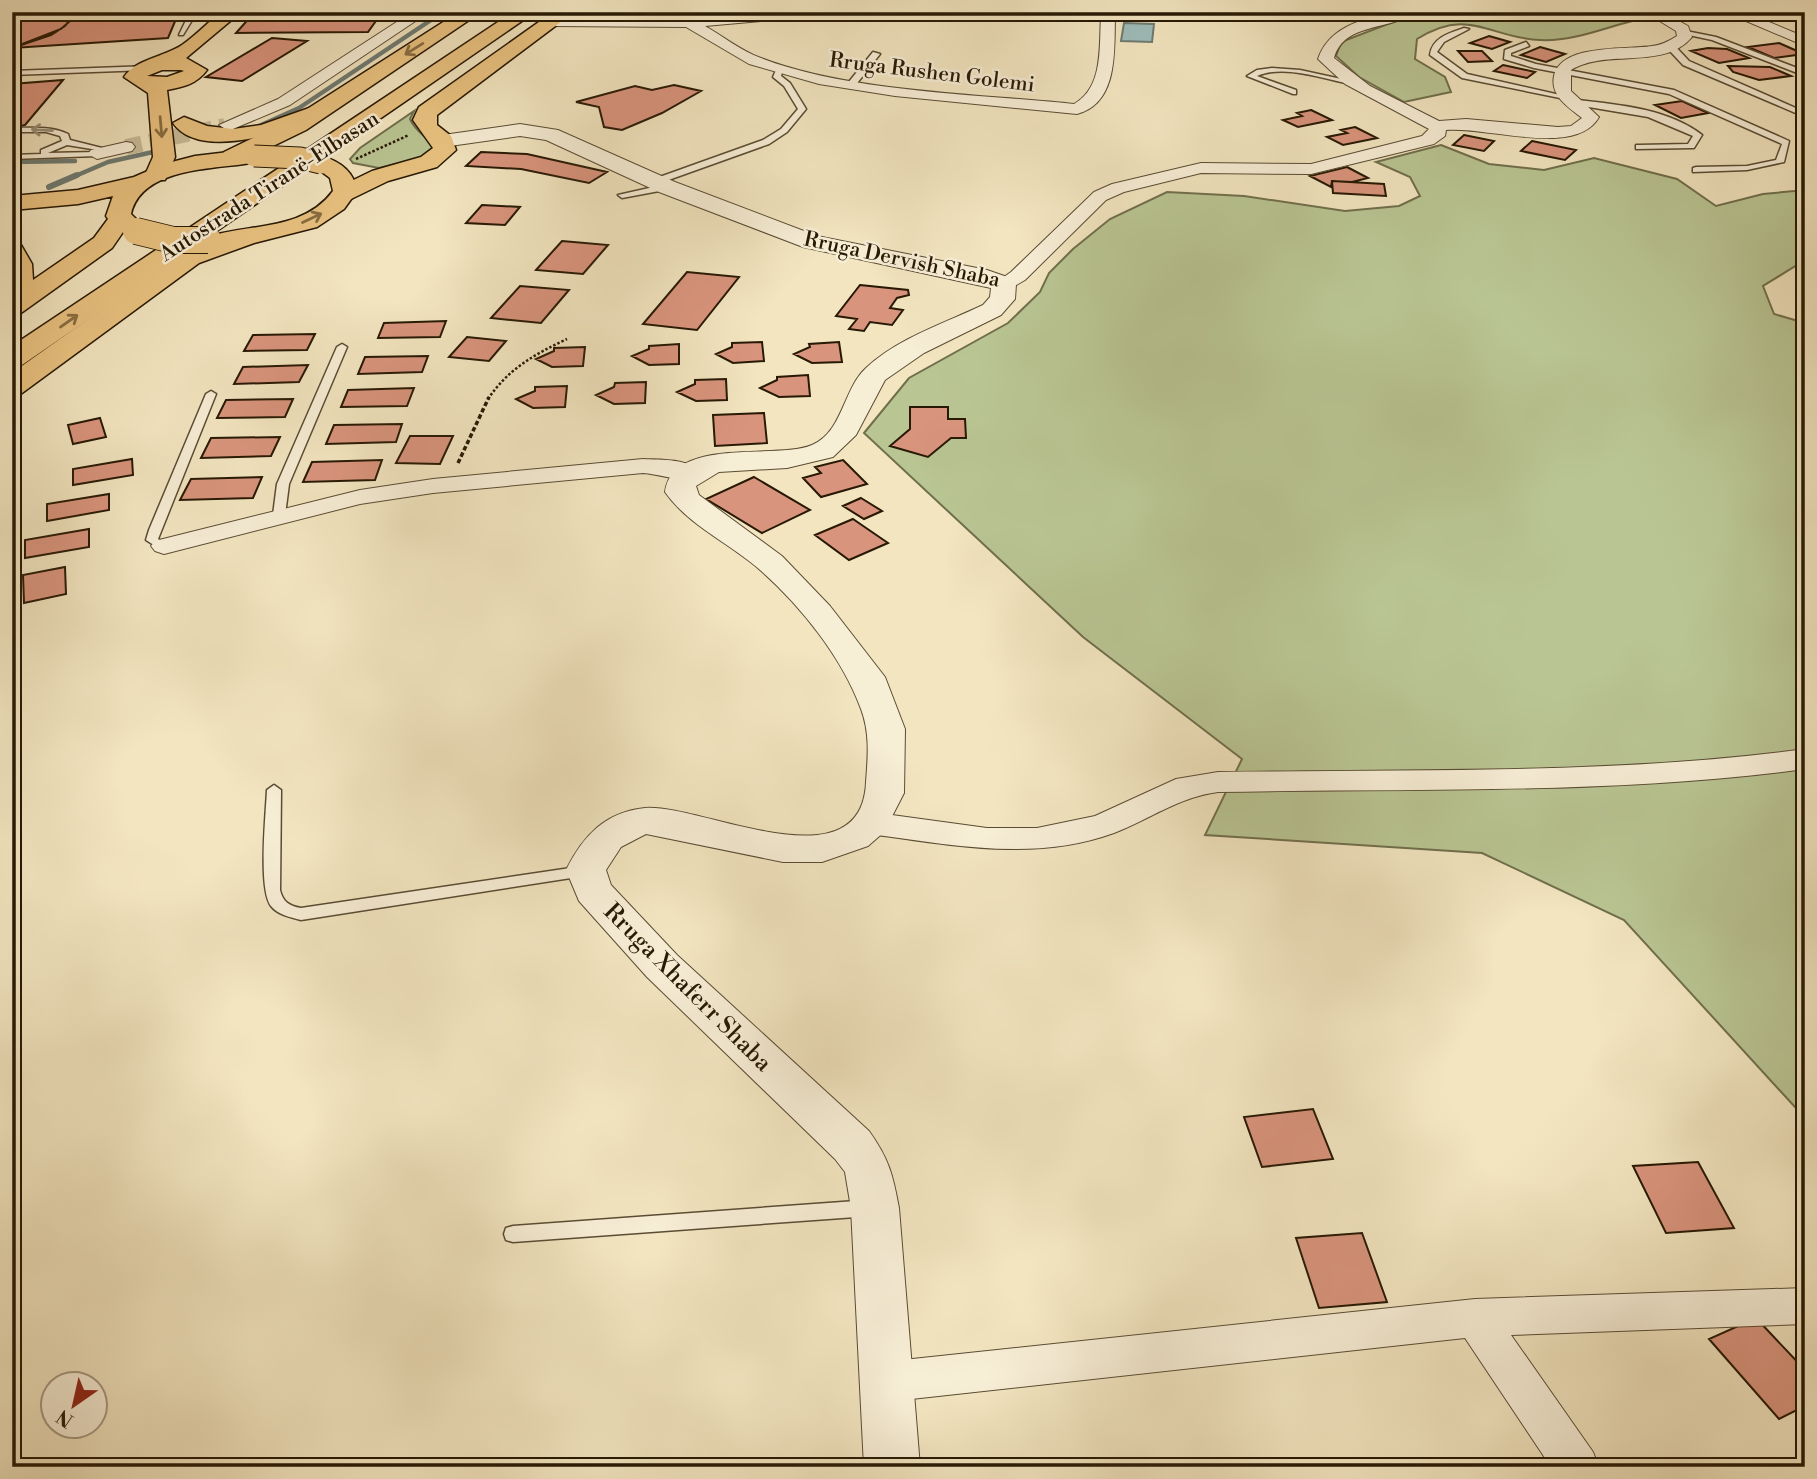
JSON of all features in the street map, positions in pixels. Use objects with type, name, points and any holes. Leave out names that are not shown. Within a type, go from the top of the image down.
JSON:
[{"type":"main road","points":[[147,73],[187,56],[232,12]]},
{"type":"main road","points":[[12,202],[78,197],[237,157],[271,141],[472,12]]},
{"type":"main road","name":"Autostrada Tiranë-Elbasan","points":[[13,315],[313,138],[499,12]]},
{"type":"main road","name":"Autostrada Tiranë-Elbasan","points":[[12,359],[526,12]]},
{"type":"main road","points":[[12,387],[190,258],[248,237],[315,218],[330,209],[343,194],[365,181],[438,158],[445,150],[443,141],[428,128],[424,120],[427,111],[556,15]]},
{"type":"main road","points":[[330,168],[347,151],[556,15]]},
{"type":"main road","points":[[147,73],[187,56]]},
{"type":"main road","points":[[187,56],[179,89],[186,144],[194,150],[237,157],[300,158],[330,168],[397,170]]},
{"type":"main road","points":[[125,223],[117,205],[125,194],[149,179],[164,157],[158,92],[147,73]]},
{"type":"main road","points":[[184,123],[205,133],[239,135],[277,128],[316,112]]},
{"type":"main road","points":[[330,168],[345,180],[343,194]]},
{"type":"main road","points":[[12,214],[78,212],[125,223],[173,240],[248,237]]},
{"type":"main road","points":[[13,315],[125,223]]},
{"type":"main road","points":[[12,250],[19,260],[23,275],[13,315]]},
{"type":"street","points":[[228,125],[284,102],[422,12]]},
{"type":"street","points":[[556,15],[689,23],[815,12]]},
{"type":"street","points":[[911,12],[982,12]]},
{"type":"street","points":[[1406,12],[1344,34],[1329,47],[1326,58],[1351,82],[1436,126],[1462,124],[1549,132],[1576,130],[1591,122],[1591,117],[1566,99],[1560,86],[1563,71],[1570,62],[1671,47],[1686,33],[1651,12]]},
{"type":"street","points":[[1732,12],[1805,42]]},
{"type":"street","name":"Rruga Rushen Golemi","points":[[689,23],[735,52],[780,70],[850,85],[1077,110],[1092,101],[1104,79],[1108,16]]},
{"type":"street","name":"Rruga Dervish Shaba","points":[[443,141],[520,130],[551,134],[662,184],[825,246],[987,277],[1004,284],[1017,276],[1100,196],[1118,188],[1201,168],[1311,169],[1428,140],[1439,132],[1436,126]]},
{"type":"street","points":[[586,870],[595,852],[607,838],[624,827],[646,821],[783,849],[822,849],[854,837],[870,823],[885,793],[887,729],[867,677],[818,613],[771,563],[680,492],[681,483],[690,474],[716,464],[808,456],[825,450],[846,434],[859,393],[878,371],[992,310],[1002,299],[1004,284]]},
{"type":"street","points":[[164,546],[279,515],[360,497],[453,484],[643,466],[673,468],[690,474]]},
{"type":"street","points":[[870,823],[987,839],[1037,839],[1102,825],[1187,786],[1218,782],[1595,775],[1739,768],[1805,760]]},
{"type":"street","name":"Rruga Xhaferr Shaba","points":[[586,870],[593,891],[662,966],[852,1145],[868,1167],[875,1208],[884,1382],[892,1467]]},
{"type":"street","points":[[884,1382],[1475,1318],[1805,1306]]},
{"type":"street","points":[[1475,1318],[1577,1467]]},
{"type":"lane","points":[[187,56],[194,12]]},
{"type":"lane","points":[[1466,29],[1434,45],[1433,53],[1465,76],[1566,99],[1651,114],[1681,125],[1698,135],[1690,146],[1639,147]]},
{"type":"lane","points":[[1686,33],[1714,38],[1805,74]]},
{"type":"lane","points":[[1526,44],[1508,52],[1507,57],[1534,66],[1671,92],[1786,143],[1780,162],[1747,168],[1696,170]]},
{"type":"lane","points":[[1671,47],[1694,67],[1805,115]]},
{"type":"lane","points":[[850,85],[876,54]]},
{"type":"lane","points":[[93,69],[147,73]]},
{"type":"lane","points":[[12,73],[93,69],[147,73]]},
{"type":"lane","points":[[1293,92],[1251,76],[1258,71],[1273,69],[1351,82]]},
{"type":"lane","points":[[622,195],[662,184],[719,158],[754,149],[790,128],[802,109],[787,85],[777,77],[780,70]]},
{"type":"lane","points":[[12,130],[57,131],[64,134],[66,142]]},
{"type":"lane","points":[[38,155],[66,142],[112,150]]},
{"type":"lane","points":[[12,156],[112,150]]},
{"type":"lane","points":[[74,166],[112,150]]},
{"type":"lane","points":[[279,515],[283,484],[342,347]]},
{"type":"lane","points":[[164,546],[152,540],[211,394]]},
{"type":"lane","points":[[274,790],[272,890],[274,901],[285,911],[302,914],[586,870]]},
{"type":"lane","points":[[513,1234],[875,1208]]},
{"type":"path","points":[[453,484],[456,467],[477,418],[497,383],[516,364],[567,339]]},
{"type":"green space","points":[[1419,12],[1640,12],[1650,17],[1554,40],[1522,38],[1465,24],[1435,29],[1417,39],[1415,59],[1445,77],[1451,92],[1404,102],[1359,77],[1336,56],[1341,42]]},
{"type":"green space","points":[[414,111],[410,119],[436,150],[433,155],[379,168],[353,163],[350,159],[360,148]]},
{"type":"green space","points":[[1441,145],[1489,164],[1544,170],[1594,158],[1677,179],[1716,206],[1763,194],[1805,190],[1805,260],[1763,286],[1774,314],[1805,323],[1805,1118],[1624,920],[1482,853],[1205,835],[1242,759],[1083,637],[864,433],[909,378],[1008,323],[1040,292],[1049,273],[1110,219],[1167,192],[1244,196],[1345,211],[1399,206],[1420,196],[1410,177],[1376,162]]},
{"type":"water","points":[[1124,23],[1154,24],[1152,42],[1121,41]]},
{"type":"building","points":[[12,12],[66,12],[71,18],[65,26],[51,35],[12,48]]},
{"type":"building","points":[[66,12],[179,12],[168,38],[12,48],[61,29],[70,21]]},
{"type":"building","points":[[381,14],[368,32],[236,33],[252,15]]},
{"type":"building","points":[[1489,36],[1510,42],[1492,49],[1470,43]]},
{"type":"building","points":[[272,38],[307,41],[242,81],[206,77]]},
{"type":"building","points":[[1779,43],[1804,54],[1774,58],[1748,47]]},
{"type":"building","points":[[1540,47],[1565,54],[1546,62],[1521,55]]},
{"type":"building","points":[[1727,49],[1749,58],[1719,63],[1691,51]]},
{"type":"building","points":[[1458,51],[1482,51],[1492,61],[1468,62]]},
{"type":"building","points":[[1503,65],[1535,72],[1527,78],[1494,71]]},
{"type":"building","points":[[1728,66],[1770,67],[1791,76],[1759,80],[1733,72]]},
{"type":"building","points":[[63,80],[25,125],[12,128],[12,84]]},
{"type":"building","points":[[674,85],[701,91],[662,113],[622,130],[604,127],[599,107],[576,102],[635,86],[652,90]]},
{"type":"building","points":[[1682,101],[1708,113],[1681,118],[1655,105]]},
{"type":"building","points":[[1311,110],[1332,120],[1298,127],[1283,120],[1302,116],[1297,113]]},
{"type":"building","points":[[1355,127],[1377,138],[1343,145],[1327,137],[1347,133],[1341,130]]},
{"type":"building","points":[[1464,135],[1494,141],[1484,151],[1453,145]]},
{"type":"building","points":[[1532,141],[1576,150],[1565,160],[1521,151]]},
{"type":"building","points":[[481,152],[527,154],[607,172],[589,183],[521,169],[466,166]]},
{"type":"building","points":[[1347,167],[1368,178],[1352,182],[1332,181],[1331,187],[1310,176]]},
{"type":"building","points":[[1332,181],[1384,184],[1386,196],[1333,193]]},
{"type":"building","points":[[482,205],[520,207],[505,225],[466,223]]},
{"type":"building","points":[[562,241],[608,245],[583,274],[536,270]]},
{"type":"building","points":[[687,272],[739,277],[697,330],[643,324]]},
{"type":"building","points":[[860,285],[908,290],[909,295],[897,298],[890,308],[903,310],[892,325],[870,322],[864,331],[849,329],[857,319],[836,316]]},
{"type":"building","points":[[520,286],[569,290],[541,323],[491,318]]},
{"type":"building","points":[[446,321],[440,337],[378,338],[384,323]]},
{"type":"building","points":[[315,334],[307,350],[244,351],[253,335]]},
{"type":"building","points":[[467,337],[506,341],[489,361],[449,357]]},
{"type":"building","points":[[762,342],[764,361],[733,363],[716,354],[732,347],[732,343]]},
{"type":"building","points":[[839,342],[842,362],[812,363],[794,354],[810,347],[809,344]]},
{"type":"building","points":[[679,344],[679,364],[649,365],[632,356],[649,349],[649,346]]},
{"type":"building","points":[[585,347],[583,366],[552,367],[536,359],[554,351],[554,348]]},
{"type":"building","points":[[428,356],[422,372],[358,374],[365,357]]},
{"type":"building","points":[[308,365],[299,382],[234,384],[243,367]]},
{"type":"building","points":[[808,375],[810,396],[779,397],[760,388],[777,380],[777,377]]},
{"type":"building","points":[[726,379],[727,400],[696,401],[677,392],[695,384],[695,380]]},
{"type":"building","points":[[646,382],[645,403],[614,404],[596,395],[614,387],[615,383]]},
{"type":"building","points":[[567,386],[565,407],[533,408],[516,399],[535,391],[535,387]]},
{"type":"building","points":[[414,388],[407,406],[341,407],[348,390]]},
{"type":"building","points":[[293,399],[285,417],[217,418],[226,400]]},
{"type":"building","points":[[910,407],[948,407],[948,419],[965,419],[966,438],[951,438],[928,457],[890,446],[910,429]]},
{"type":"building","points":[[764,413],[767,443],[715,446],[713,415]]},
{"type":"building","points":[[100,418],[106,437],[73,444],[68,425]]},
{"type":"building","points":[[402,424],[396,442],[326,444],[334,425]]},
{"type":"building","points":[[410,436],[453,436],[440,464],[396,463]]},
{"type":"building","points":[[280,437],[271,456],[201,458],[211,438]]},
{"type":"building","points":[[132,459],[133,475],[73,485],[73,469]]},
{"type":"building","points":[[382,460],[375,480],[303,482],[312,462]]},
{"type":"building","points":[[843,460],[867,484],[821,497],[803,478],[821,473],[815,467]]},
{"type":"building","points":[[262,477],[253,498],[180,500],[191,479]]},
{"type":"building","points":[[754,477],[810,510],[762,533],[706,499]]},
{"type":"building","points":[[109,494],[109,510],[47,521],[47,504]]},
{"type":"building","points":[[861,498],[882,511],[864,519],[843,506]]},
{"type":"building","points":[[853,519],[888,543],[849,560],[815,535]]},
{"type":"building","points":[[89,529],[89,547],[25,558],[25,540]]},
{"type":"building","points":[[65,567],[66,594],[24,603],[23,575]]},
{"type":"building","points":[[1313,1109],[1333,1159],[1262,1167],[1244,1117]]},
{"type":"building","points":[[1698,1162],[1734,1228],[1666,1233],[1633,1166]]},
{"type":"building","points":[[1362,1233],[1387,1302],[1319,1308],[1296,1238]]},
{"type":"building","points":[[1756,1318],[1805,1370],[1805,1406],[1779,1419],[1709,1339]]},
{"type":"waterway","points":[[259,126],[299,108],[434,18],[449,12]]},
{"type":"waterway","points":[[73,177],[108,162],[153,152]]},
{"type":"waterway","points":[[12,162],[75,161]]},
{"type":"waterway","points":[[49,187],[77,175]]},
{"type":"tunnel","points":[[126,147],[225,126]]}]
